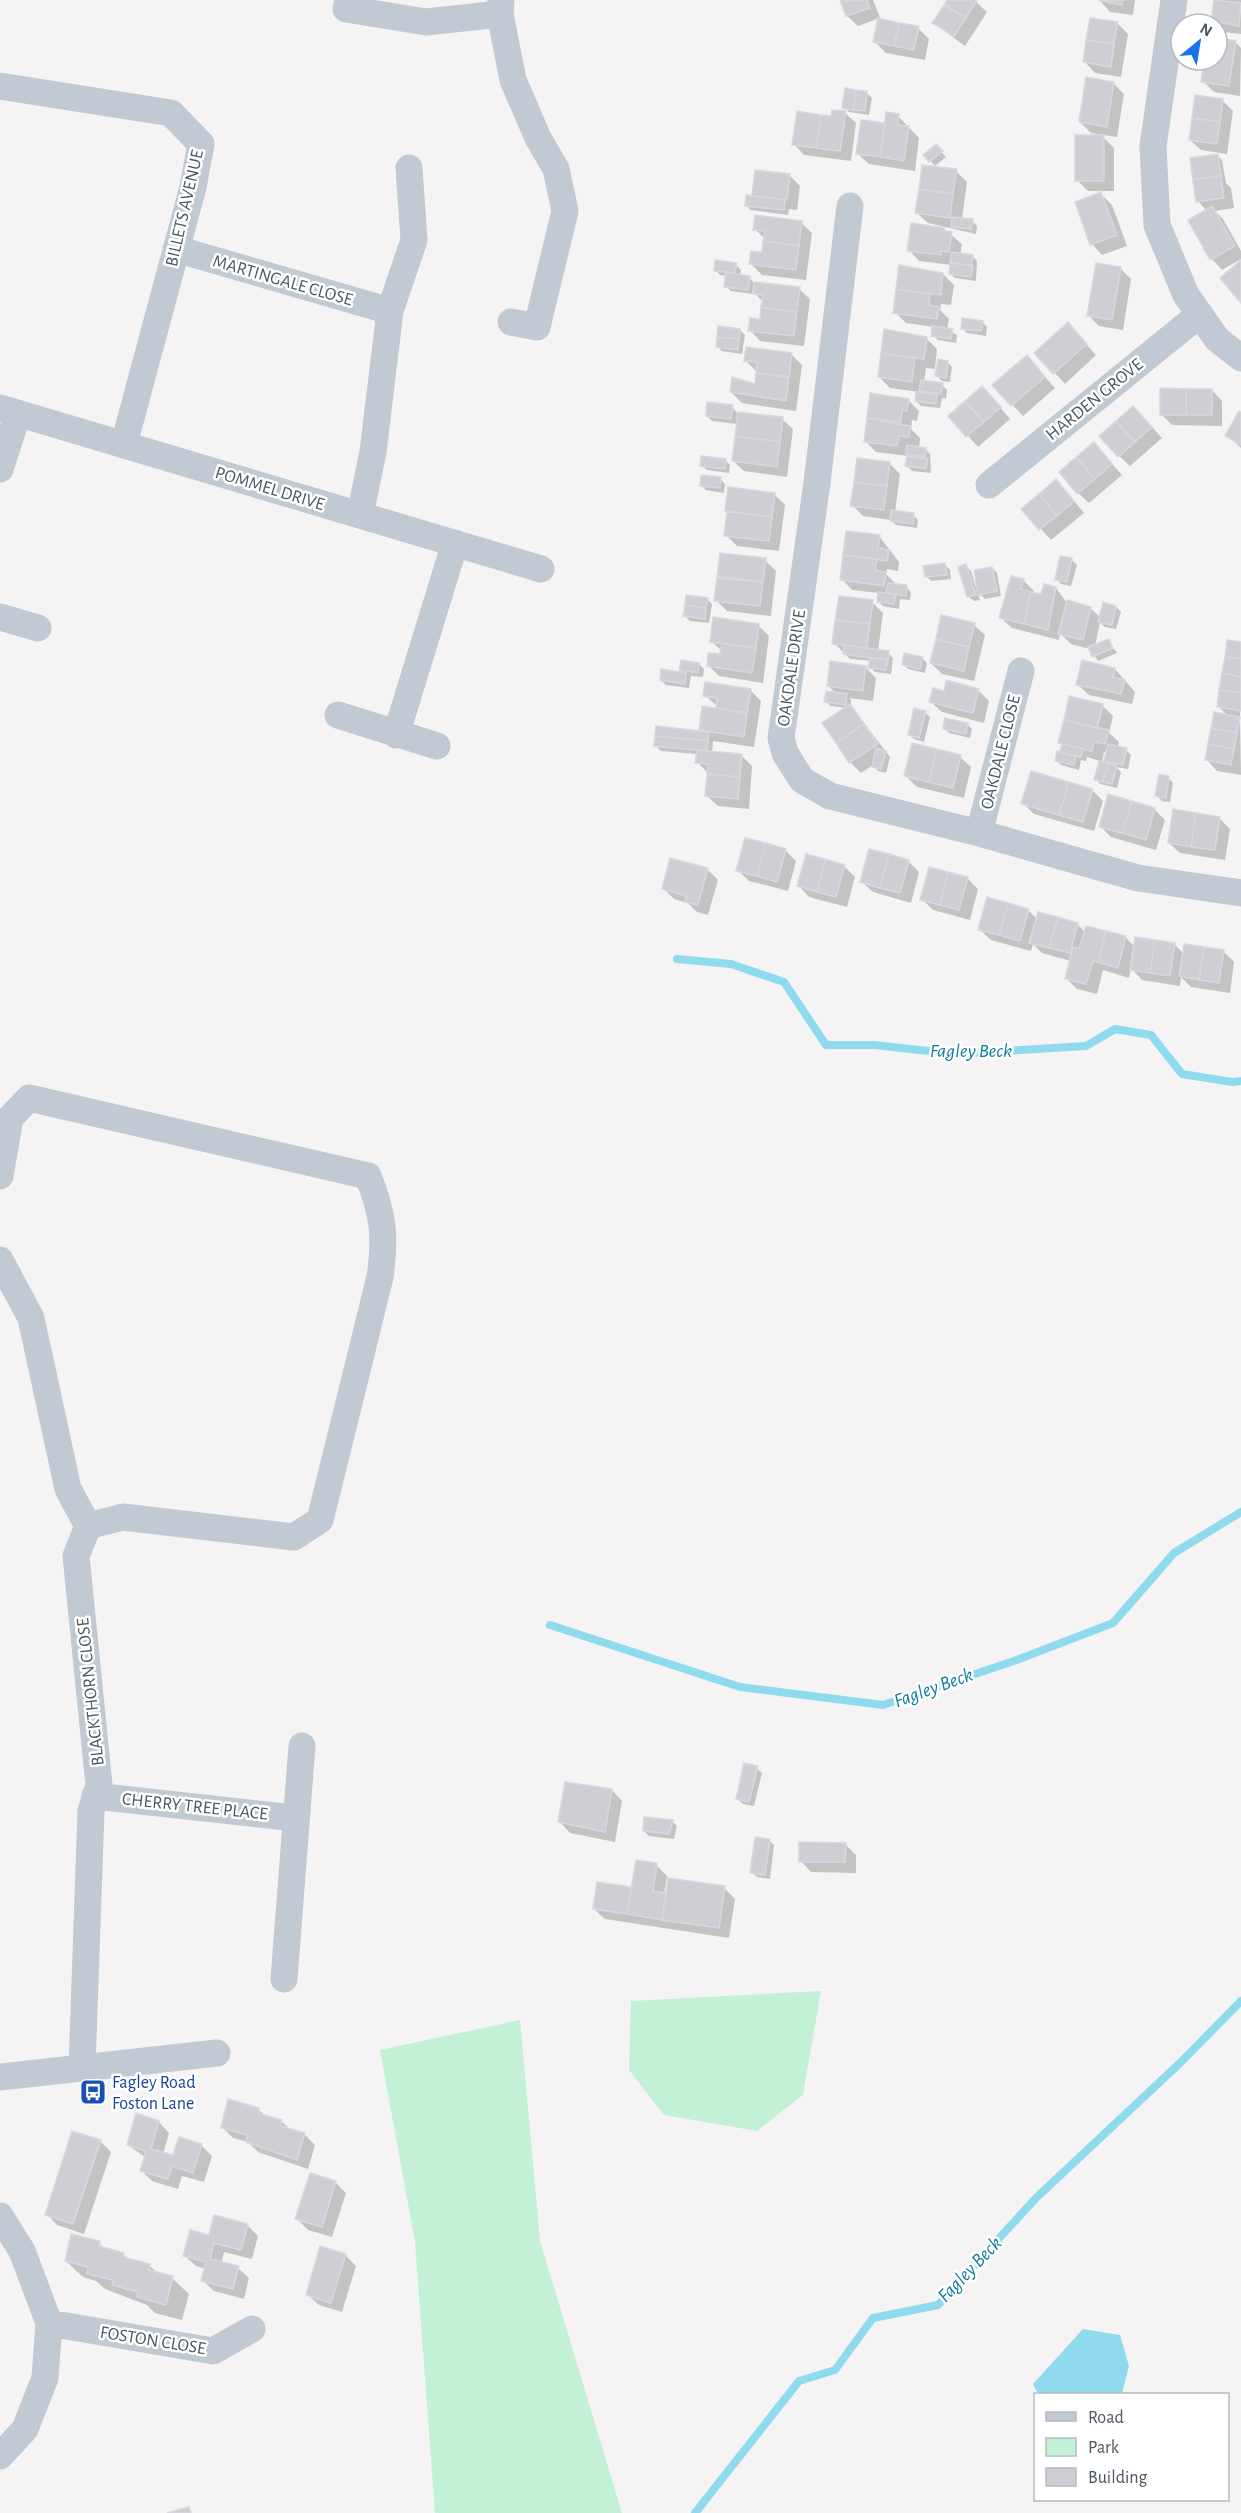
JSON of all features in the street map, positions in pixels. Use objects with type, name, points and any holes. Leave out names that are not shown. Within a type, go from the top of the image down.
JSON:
[{"type":"street","points":[[348,0],[346,9],[426,22],[501,7],[513,80],[538,138],[556,170],[565,211],[537,327],[511,322]]},
{"type":"street","points":[[1174,0],[1153,146],[1157,225],[1186,296],[1217,339],[1241,358]]},
{"type":"street","name":"BILLETS AVENUE","points":[[0,87],[171,113],[201,144],[176,249],[124,444]]},
{"type":"street","points":[[360,515],[373,452],[390,311],[414,240],[409,168]]},
{"type":"street","name":"OAKDALE DRIVE","points":[[850,206],[817,483],[781,738],[792,767],[815,789],[830,796],[979,833],[1138,878],[1241,893]]},
{"type":"street","name":"MARTINGALE CLOSE","points":[[176,249],[390,311]]},
{"type":"street","name":"HARDEN GROVE","points":[[989,485],[1200,314]]},
{"type":"street","points":[[0,469],[9,410]]},
{"type":"street","name":"POMMEL DRIVE","points":[[9,410],[541,569]]},
{"type":"street","points":[[396,735],[455,543]]},
{"type":"street","points":[[0,616],[38,628]]},
{"type":"street","name":"OAKDALE CLOSE","points":[[979,833],[1021,671]]},
{"type":"street","points":[[338,715],[437,746]]},
{"type":"street","points":[[0,1176],[10,1118],[29,1098],[368,1176],[377,1197],[385,1242],[380,1277],[320,1520],[294,1537],[123,1516],[88,1526],[68,1489],[31,1318],[0,1260]]},
{"type":"street","name":"BLACKTHORN CLOSE","points":[[82,2068],[91,1811],[99,1785],[76,1557],[88,1526]]},
{"type":"street","points":[[284,1979],[302,1746]]},
{"type":"street","name":"CHERRY TREE PLACE","points":[[95,1796],[295,1818]]},
{"type":"street","points":[[0,2077],[217,2053]]},
{"type":"street","points":[[0,2216],[22,2250],[49,2323],[45,2378],[25,2429],[0,2456]]},
{"type":"street","name":"FOSTON CLOSE","points":[[49,2323],[213,2351],[252,2329]]},
{"type":"green space","points":[[821,1991],[803,2095],[757,2131],[664,2115],[629,2070],[631,2001]]},
{"type":"green space","points":[[520,2020],[540,2241],[622,2513],[435,2513],[415,2242],[380,2050]]},
{"type":"water","points":[[1083,2329],[1120,2335],[1129,2366],[1122,2393],[1038,2393],[1033,2384]]},
{"type":"building","points":[[840,0],[867,0],[870,8],[846,16]]},
{"type":"building","points":[[947,0],[977,0],[966,18],[944,5]]},
{"type":"building","points":[[1098,0],[1123,0],[1122,5]]},
{"type":"building","points":[[1214,0],[1241,3],[1239,26],[1229,24],[1229,12],[1212,12]]},
{"type":"building","points":[[944,5],[966,18],[954,36],[932,23]]},
{"type":"building","points":[[878,18],[899,23],[894,46],[873,42]]},
{"type":"building","points":[[1090,18],[1118,22],[1114,44],[1086,40]]},
{"type":"building","points":[[899,23],[919,26],[914,50],[894,46]]},
{"type":"building","points":[[1086,40],[1114,44],[1111,67],[1083,62]]},
{"type":"building","points":[[1229,40],[1236,41],[1229,86],[1201,82],[1202,72],[1229,72]]},
{"type":"building","points":[[1086,77],[1114,82],[1107,127],[1079,122]]},
{"type":"building","points":[[845,88],[856,90],[853,110],[842,108]]},
{"type":"building","points":[[856,90],[867,91],[865,111],[853,110]]},
{"type":"building","points":[[1195,95],[1223,99],[1220,122],[1192,118]]},
{"type":"building","points":[[832,110],[846,111],[840,151],[816,148],[821,115],[831,116]]},
{"type":"building","points":[[797,111],[821,115],[816,148],[792,145]]},
{"type":"building","points":[[886,112],[899,114],[898,125],[909,126],[904,161],[880,157]]},
{"type":"building","points":[[1192,118],[1220,122],[1217,144],[1189,140]]},
{"type":"building","points":[[861,120],[885,123],[880,157],[856,154]]},
{"type":"building","points":[[1075,135],[1104,135],[1104,181],[1075,181]]},
{"type":"building","points":[[936,144],[943,151],[929,162],[923,155]]},
{"type":"building","points":[[1218,154],[1221,176],[1193,180],[1190,158]]},
{"type":"building","points":[[922,165],[957,169],[953,194],[919,189]]},
{"type":"building","points":[[755,170],[790,174],[787,200],[752,196]]},
{"type":"building","points":[[1221,176],[1224,198],[1196,202],[1193,180]]},
{"type":"building","points":[[919,189],[953,194],[950,218],[915,213]]},
{"type":"building","points":[[1101,192],[1117,235],[1090,245],[1075,202]]},
{"type":"building","points":[[746,195],[785,200],[784,210],[745,206]]},
{"type":"building","points":[[1212,206],[1235,246],[1210,260],[1188,220]]},
{"type":"building","points":[[755,215],[802,221],[799,246],[763,241],[765,231],[753,230]]},
{"type":"building","points":[[952,217],[973,219],[971,229],[951,227]]},
{"type":"building","points":[[911,223],[944,228],[944,231],[952,232],[949,252],[941,251],[941,255],[907,251]]},
{"type":"building","points":[[763,241],[799,246],[796,270],[749,264],[751,251],[762,252]]},
{"type":"building","points":[[952,252],[973,255],[971,266],[950,262]]},
{"type":"building","points":[[715,260],[737,263],[735,273],[714,271]]},
{"type":"building","points":[[1241,260],[1241,303],[1220,278]]},
{"type":"building","points":[[950,263],[973,266],[971,277],[949,274]]},
{"type":"building","points":[[1096,263],[1121,267],[1112,320],[1087,316]]},
{"type":"building","points":[[899,265],[943,273],[941,295],[896,289]]},
{"type":"building","points":[[726,272],[750,276],[748,290],[724,287]]},
{"type":"building","points":[[754,282],[800,287],[797,312],[761,307],[763,295],[753,294]]},
{"type":"building","points":[[896,289],[930,294],[929,305],[939,307],[937,319],[893,313]]},
{"type":"building","points":[[761,307],[797,312],[794,336],[748,331],[750,318],[760,319]]},
{"type":"building","points":[[962,318],[983,321],[981,331],[961,329]]},
{"type":"building","points":[[1068,322],[1087,344],[1053,374],[1034,353]]},
{"type":"building","points":[[718,326],[740,329],[739,339],[717,337]]},
{"type":"building","points":[[932,326],[953,329],[951,339],[931,336]]},
{"type":"building","points":[[884,329],[927,337],[924,359],[881,353]]},
{"type":"building","points":[[717,337],[739,339],[738,350],[716,347]]},
{"type":"building","points":[[746,347],[792,353],[789,377],[756,373],[757,362],[744,361]]},
{"type":"building","points":[[881,353],[915,358],[912,382],[878,377]]},
{"type":"building","points":[[1027,355],[1045,377],[1011,406],[992,385]]},
{"type":"building","points":[[938,359],[948,361],[946,378],[935,376]]},
{"type":"building","points":[[756,373],[789,377],[786,401],[730,392],[732,377],[755,384]]},
{"type":"building","points":[[921,380],[943,383],[941,394],[919,391]]},
{"type":"building","points":[[982,386],[1001,407],[984,422],[965,401]]},
{"type":"building","points":[[1160,388],[1186,389],[1186,415],[1160,415]]},
{"type":"building","points":[[1186,389],[1212,389],[1212,415],[1186,415]]},
{"type":"building","points":[[916,392],[937,395],[936,404],[915,401]]},
{"type":"building","points":[[870,393],[909,399],[907,411],[902,410],[901,422],[867,418]]},
{"type":"building","points":[[965,401],[984,422],[966,437],[948,416]]},
{"type":"building","points":[[707,402],[733,405],[731,419],[706,416]]},
{"type":"building","points":[[1133,406],[1152,427],[1135,442],[1116,421]]},
{"type":"building","points":[[1239,411],[1241,412],[1241,445],[1225,436]]},
{"type":"building","points":[[738,412],[783,417],[780,442],[735,436]]},
{"type":"building","points":[[867,418],[910,426],[909,437],[899,436],[897,446],[864,442]]},
{"type":"building","points":[[1116,421],[1135,442],[1118,457],[1099,436]]},
{"type":"building","points":[[735,436],[780,442],[777,467],[732,461]]},
{"type":"building","points":[[1094,442],[1112,464],[1095,479],[1076,457]]},
{"type":"building","points":[[907,445],[926,448],[925,457],[906,454]]},
{"type":"building","points":[[701,456],[726,459],[725,469],[700,466]]},
{"type":"building","points":[[907,456],[928,459],[926,469],[905,466]]},
{"type":"building","points":[[1076,457],[1095,479],[1077,494],[1059,472]]},
{"type":"building","points":[[857,458],[890,462],[887,486],[854,482]]},
{"type":"building","points":[[701,475],[721,477],[720,488],[700,486]]},
{"type":"building","points":[[1056,479],[1074,501],[1057,516],[1039,494]]},
{"type":"building","points":[[854,482],[887,486],[884,510],[850,506]]},
{"type":"building","points":[[728,487],[775,493],[772,517],[725,511]]},
{"type":"building","points":[[1039,494],[1057,516],[1039,530],[1021,509]]},
{"type":"building","points":[[891,510],[914,513],[913,524],[890,521]]},
{"type":"building","points":[[727,511],[772,517],[769,541],[724,536]]},
{"type":"building","points":[[846,531],[880,535],[878,548],[889,550],[887,561],[843,555]]},
{"type":"building","points":[[720,553],[766,558],[763,582],[717,576]]},
{"type":"building","points":[[843,555],[877,559],[875,570],[886,572],[884,586],[840,580]]},
{"type":"building","points":[[1060,556],[1072,558],[1067,582],[1055,580]]},
{"type":"building","points":[[945,563],[947,575],[925,577],[923,566]]},
{"type":"building","points":[[966,564],[976,595],[967,597],[958,567]]},
{"type":"building","points":[[992,567],[997,591],[978,595],[974,570]]},
{"type":"building","points":[[1011,576],[1024,579],[1021,589],[1031,592],[1024,624],[999,618]]},
{"type":"building","points":[[717,578],[763,582],[760,606],[714,601]]},
{"type":"building","points":[[888,583],[907,585],[906,596],[886,593]]},
{"type":"building","points":[[1044,584],[1056,587],[1048,630],[1024,624],[1031,592],[1041,594]]},
{"type":"building","points":[[878,592],[896,594],[894,604],[877,602]]},
{"type":"building","points":[[686,595],[708,598],[706,608],[685,605]]},
{"type":"building","points":[[839,596],[873,600],[870,624],[835,620]]},
{"type":"building","points":[[1067,600],[1091,607],[1083,640],[1058,634]]},
{"type":"building","points":[[1103,602],[1116,606],[1112,625],[1098,622]]},
{"type":"building","points":[[685,605],[706,608],[705,619],[683,616]]},
{"type":"building","points":[[941,615],[975,623],[969,647],[936,639]]},
{"type":"building","points":[[713,617],[759,624],[756,648],[710,642]]},
{"type":"building","points":[[835,620],[870,624],[867,648],[832,644]]},
{"type":"building","points":[[936,639],[969,647],[964,671],[930,663]]},
{"type":"building","points":[[1109,639],[1113,648],[1092,657],[1088,647]]},
{"type":"building","points":[[1227,640],[1241,642],[1241,659],[1225,657]]},
{"type":"building","points":[[722,643],[756,648],[752,673],[707,666],[708,653],[720,654]]},
{"type":"building","points":[[844,645],[889,651],[888,660],[843,654]]},
{"type":"building","points":[[904,653],[923,657],[920,669],[902,665]]},
{"type":"building","points":[[1225,657],[1241,659],[1241,677],[1222,673]]},
{"type":"building","points":[[870,658],[888,660],[886,670],[868,668]]},
{"type":"building","points":[[681,660],[699,663],[698,673],[679,670]]},
{"type":"building","points":[[1082,660],[1115,668],[1113,677],[1125,680],[1121,694],[1076,685]]},
{"type":"building","points":[[830,661],[866,666],[863,691],[827,686]]},
{"type":"building","points":[[661,669],[686,673],[685,684],[660,680]]},
{"type":"building","points":[[1222,673],[1241,677],[1241,693],[1219,690]]},
{"type":"building","points":[[946,680],[979,689],[973,713],[929,702],[933,688],[944,691]]},
{"type":"building","points":[[705,682],[751,689],[747,713],[716,708],[717,698],[703,696]]},
{"type":"building","points":[[1219,690],[1241,693],[1241,711],[1217,707]]},
{"type":"building","points":[[826,691],[847,694],[846,705],[824,702]]},
{"type":"building","points":[[1069,696],[1103,704],[1097,728],[1064,720]]},
{"type":"building","points":[[850,704],[864,724],[836,743],[822,723]]},
{"type":"building","points":[[702,706],[747,713],[744,737],[699,730]]},
{"type":"building","points":[[914,708],[926,711],[919,738],[908,735]]},
{"type":"building","points":[[1214,712],[1240,717],[1237,733],[1211,728]]},
{"type":"building","points":[[945,718],[968,723],[966,734],[943,729]]},
{"type":"building","points":[[1064,720],[1109,730],[1105,744],[1094,742],[1092,751],[1058,743]]},
{"type":"building","points":[[864,724],[878,744],[849,763],[836,743]]},
{"type":"building","points":[[656,726],[709,732],[708,741],[655,736]]},
{"type":"building","points":[[1211,728],[1237,733],[1234,749],[1208,744]]},
{"type":"building","points":[[655,736],[708,741],[707,751],[654,746]]},
{"type":"building","points":[[912,743],[937,749],[929,782],[904,776]]},
{"type":"building","points":[[1062,744],[1083,749],[1081,757],[1060,752]]},
{"type":"building","points":[[1108,744],[1127,748],[1123,765],[1104,761]]},
{"type":"building","points":[[1208,744],[1234,749],[1231,765],[1205,760]]},
{"type":"building","points":[[876,748],[886,751],[881,769],[872,767]]},
{"type":"building","points":[[937,749],[961,755],[953,788],[929,782]]},
{"type":"building","points":[[697,750],[742,754],[740,777],[707,774],[708,764],[695,763]]},
{"type":"building","points":[[1057,751],[1076,756],[1074,765],[1055,761]]},
{"type":"building","points":[[1099,761],[1108,763],[1103,782],[1094,780]]},
{"type":"building","points":[[1108,763],[1117,766],[1112,784],[1103,782]]},
{"type":"building","points":[[1031,771],[1069,782],[1059,815],[1021,804]]},
{"type":"building","points":[[707,774],[740,777],[738,799],[705,796]]},
{"type":"building","points":[[1159,774],[1169,776],[1166,798],[1155,796]]},
{"type":"building","points":[[1069,782],[1093,789],[1083,822],[1059,815]]},
{"type":"building","points":[[1108,794],[1132,801],[1122,833],[1099,827]]},
{"type":"building","points":[[1132,801],[1155,808],[1146,840],[1122,833]]},
{"type":"building","points":[[1173,809],[1196,813],[1191,847],[1168,843]]},
{"type":"building","points":[[1196,813],[1220,817],[1215,850],[1191,847]]},
{"type":"building","points":[[745,838],[766,843],[757,876],[736,871]]},
{"type":"building","points":[[766,843],[786,849],[777,882],[757,876]]},
{"type":"building","points":[[869,849],[889,854],[880,888],[860,882]]},
{"type":"building","points":[[806,854],[825,859],[817,892],[797,886]]},
{"type":"building","points":[[889,854],[909,860],[900,893],[880,888]]},
{"type":"building","points":[[670,858],[708,868],[698,905],[685,902],[686,896],[662,889]]},
{"type":"building","points":[[825,859],[845,865],[836,897],[817,892]]},
{"type":"building","points":[[929,867],[948,872],[940,905],[920,900]]},
{"type":"building","points":[[948,872],[968,877],[959,910],[940,905]]},
{"type":"building","points":[[987,897],[1008,903],[999,935],[978,930]]},
{"type":"building","points":[[1008,903],[1029,909],[1020,941],[999,935]]},
{"type":"building","points":[[1038,912],[1058,917],[1049,948],[1029,943]]},
{"type":"building","points":[[1058,917],[1078,923],[1070,953],[1049,948]]},
{"type":"building","points":[[1086,926],[1106,931],[1098,962],[1093,961],[1086,984],[1065,979],[1073,947],[1079,949]]},
{"type":"building","points":[[1106,931],[1126,936],[1118,968],[1098,962]]},
{"type":"building","points":[[1135,937],[1155,940],[1150,973],[1130,970]]},
{"type":"building","points":[[1155,940],[1175,943],[1170,976],[1150,973]]},
{"type":"building","points":[[1184,944],[1204,947],[1199,980],[1179,976]]},
{"type":"building","points":[[1204,947],[1224,950],[1219,983],[1199,980]]},
{"type":"building","points":[[744,1763],[758,1766],[749,1802],[736,1799]]},
{"type":"building","points":[[565,1782],[612,1789],[605,1832],[558,1822]]},
{"type":"building","points":[[644,1817],[673,1820],[669,1834],[643,1831]]},
{"type":"building","points":[[755,1837],[770,1839],[765,1875],[750,1873]]},
{"type":"building","points":[[799,1842],[846,1843],[845,1862],[799,1862]]},
{"type":"building","points":[[636,1860],[657,1863],[653,1891],[666,1893],[662,1920],[627,1914]]},
{"type":"building","points":[[668,1878],[725,1886],[719,1928],[662,1920]]},
{"type":"building","points":[[597,1882],[631,1887],[627,1914],[593,1909]]},
{"type":"building","points":[[228,2099],[259,2108],[258,2113],[282,2120],[280,2126],[305,2133],[297,2160],[246,2142],[248,2135],[221,2128]]},
{"type":"building","points":[[136,2113],[159,2121],[151,2149],[173,2155],[179,2137],[202,2144],[193,2173],[172,2166],[168,2179],[140,2171],[146,2151],[127,2145]]},
{"type":"building","points":[[72,2131],[101,2140],[73,2224],[45,2215]]},
{"type":"building","points":[[310,2173],[336,2181],[322,2227],[295,2219]]},
{"type":"building","points":[[214,2215],[248,2224],[241,2250],[214,2243],[210,2259],[239,2266],[233,2289],[201,2281],[206,2262],[183,2256],[190,2230],[209,2235]]},
{"type":"building","points":[[71,2234],[100,2241],[99,2246],[124,2253],[123,2257],[150,2264],[149,2270],[173,2276],[166,2305],[137,2297],[138,2292],[112,2285],[113,2280],[87,2274],[88,2267],[65,2261]]},
{"type":"building","points":[[320,2246],[346,2254],[331,2303],[306,2295]]},
{"type":"building","points":[[189,2507],[191,2513],[167,2513]]},
{"type":"waterway","name":"Fagley Beck","points":[[677,959],[731,964],[784,982],[826,1045],[874,1045],[955,1054],[1086,1046],[1115,1029],[1151,1035],[1182,1074],[1232,1082],[1241,1081]]},
{"type":"waterway","name":"Fagley Beck","points":[[550,1625],[740,1687],[883,1705],[1014,1661],[1113,1623],[1174,1553],[1241,1512]]},
{"type":"waterway","name":"Fagley Beck","points":[[695,2513],[799,2381],[835,2370],[873,2318],[938,2305],[1036,2198],[1180,2063],[1241,2001]]},
{"type":"place","name":"Fagley Road Foston Lane","points":[[93,2092]]}]
